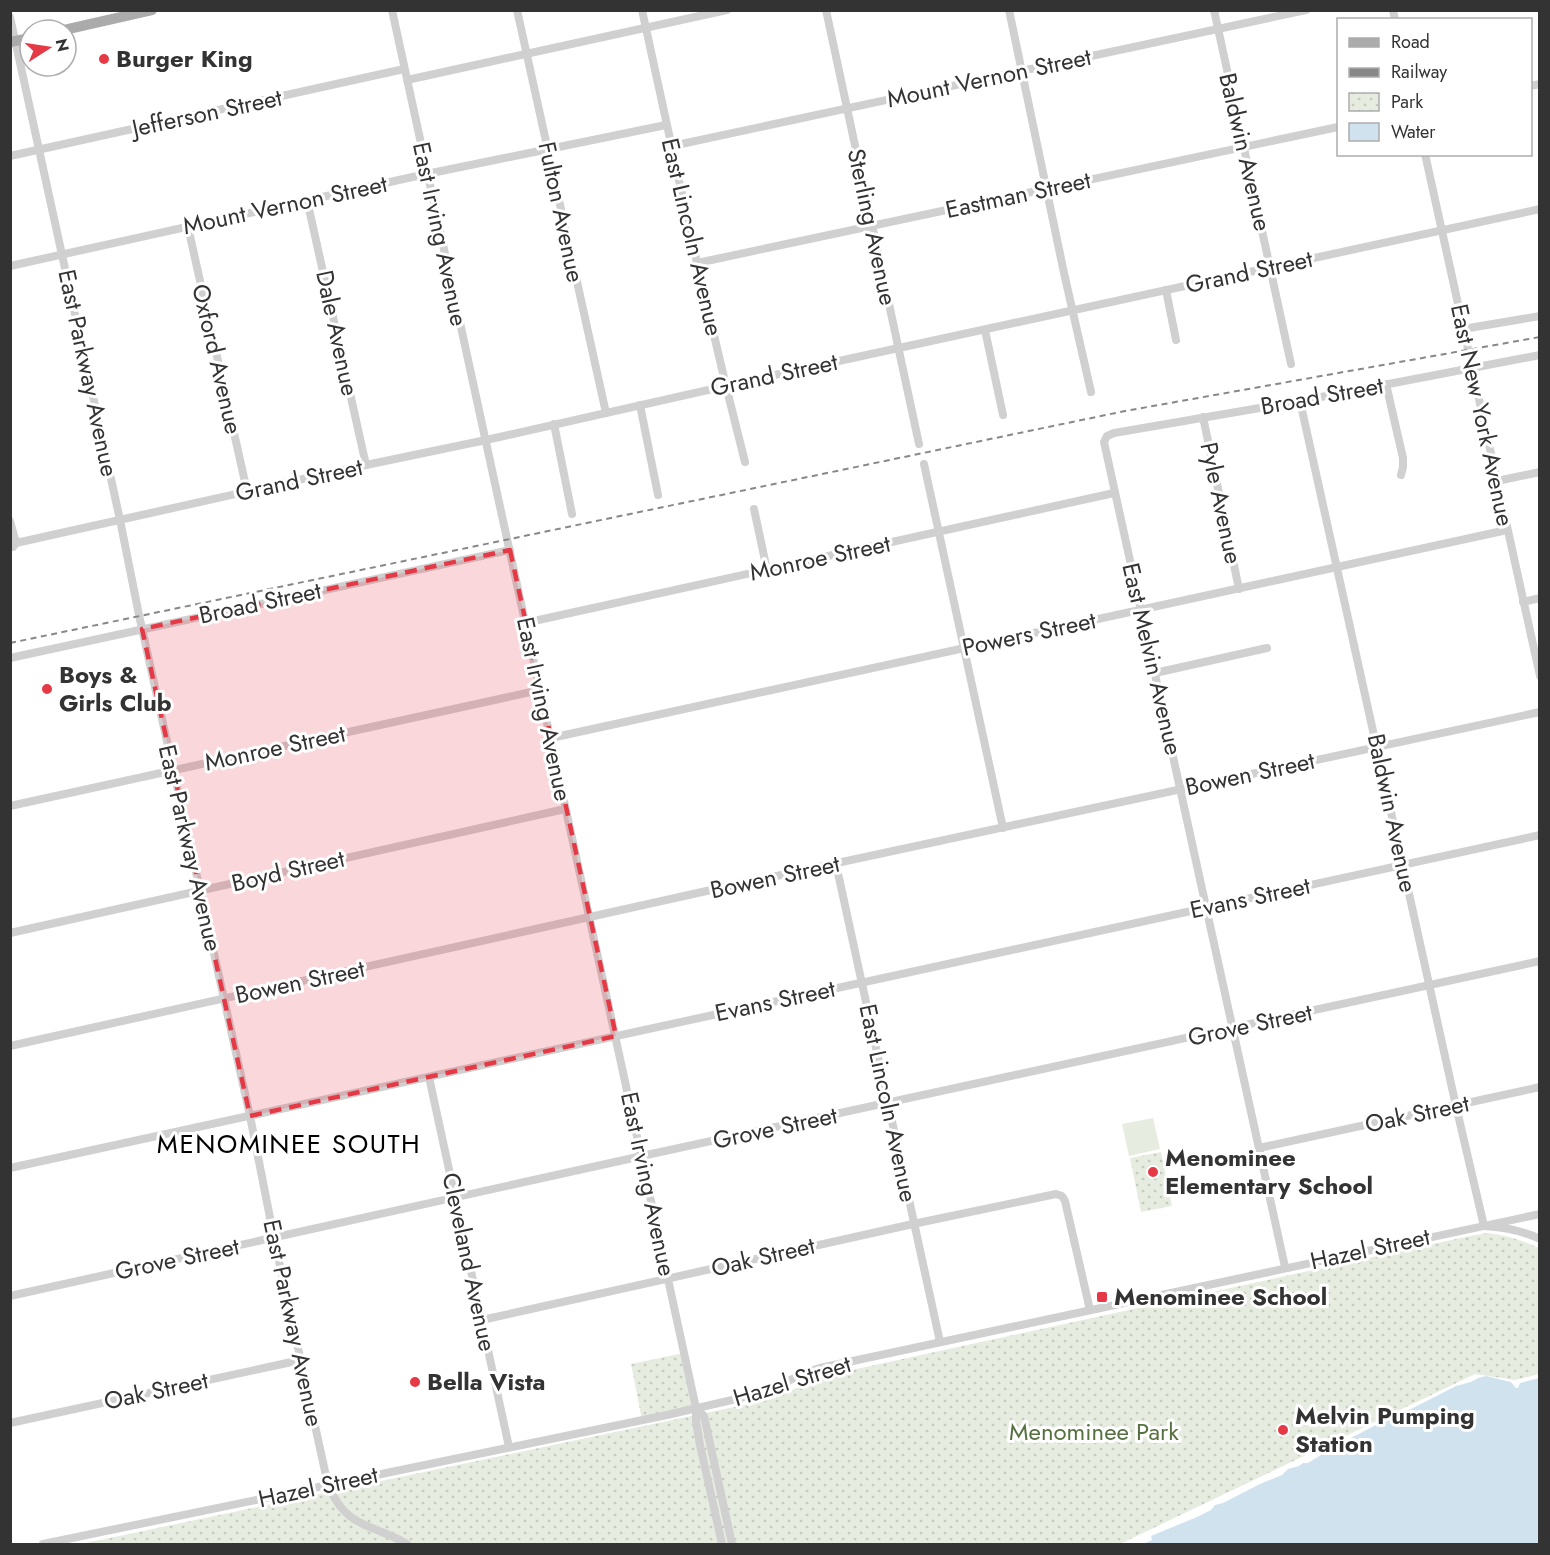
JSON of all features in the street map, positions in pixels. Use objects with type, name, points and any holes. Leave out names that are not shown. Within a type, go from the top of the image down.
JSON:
[{"type":"main road","points":[[78,27],[152,10]]},
{"type":"street","name":"East Irving Avenue","points":[[392,10],[642,1156],[696,1408],[700,1445],[723,1545]]},
{"type":"street","name":"Fulton Avenue","points":[[518,10],[606,413]]},
{"type":"street","name":"East Lincoln Avenue","points":[[642,10],[697,263],[745,462]]},
{"type":"street","points":[[407,80],[727,10]]},
{"type":"street","name":"Sterling Avenue","points":[[826,10],[919,444]]},
{"type":"street","points":[[1009,10],[1091,392]]},
{"type":"street","name":"Baldwin Avenue","points":[[1214,10],[1291,363]]},
{"type":"street","name":"Mount Vernon Street","points":[[672,146],[1305,10]]},
{"type":"street","name":"East Parkway Avenue","points":[[10,17],[13,42],[39,149],[120,520],[328,1485],[334,1499],[349,1515],[371,1529],[387,1534],[407,1545]]},
{"type":"street","name":"Jefferson Street","points":[[10,156],[404,69]]},
{"type":"street","name":"Mount Vernon Street","points":[[10,266],[666,124]]},
{"type":"street","name":"Eastman Street","points":[[697,263],[1337,127]]},
{"type":"street","name":"East New York Avenue","points":[[1425,156],[1539,676]]},
{"type":"street","name":"Dale Avenue","points":[[307,200],[366,465]]},
{"type":"street","name":"Grand Street","points":[[13,545],[247,491],[1539,209]]},
{"type":"street","name":"Oxford Avenue","points":[[188,226],[247,491]]},
{"type":"street","points":[[1166,290],[1176,340]]},
{"type":"street","points":[[1463,329],[1539,316]]},
{"type":"street","points":[[985,330],[1003,415]]},
{"type":"street","name":"Broad Street","points":[[1105,437],[1119,432],[1539,355]]},
{"type":"street","points":[[1386,384],[1403,458],[1401,475]]},
{"type":"street","name":"Baldwin Avenue","points":[[1300,400],[1484,1226]]},
{"type":"street","points":[[640,405],[658,495]]},
{"type":"street","name":"Pyle Avenue","points":[[1203,417],[1239,589]]},
{"type":"street","points":[[555,424],[572,514]]},
{"type":"street","name":"East Melvin Avenue","points":[[1105,437],[1104,446],[1114,493],[1286,1267]]},
{"type":"street","points":[[924,464],[1003,828]]},
{"type":"street","points":[[1497,481],[1539,472]]},
{"type":"street","name":"Monroe Street","points":[[525,623],[1114,493]]},
{"type":"street","points":[[754,509],[767,570]]},
{"type":"street","points":[[10,521],[13,545]]},
{"type":"street","name":"Powers Street","points":[[551,738],[1507,530]]},
{"type":"street","name":"Broad Street","points":[[10,658],[510,550]]},
{"type":"street","points":[[1523,602],[1539,598]]},
{"type":"street","points":[[1155,673],[1266,648]]},
{"type":"street","name":"Monroe Street","points":[[10,806],[540,690]]},
{"type":"street","name":"Bowen Street","points":[[10,1046],[589,917],[1539,712]]},
{"type":"street","name":"Boyd Street","points":[[10,933],[565,809]]},
{"type":"street","name":"Evans Street","points":[[10,1168],[1539,835]]},
{"type":"street","name":"East Lincoln Avenue","points":[[836,864],[940,1342]]},
{"type":"street","name":"Grove Street","points":[[10,1296],[1539,961]]},
{"type":"street","name":"Cleveland Avenue","points":[[429,1077],[509,1447]]},
{"type":"street","name":"Oak Street","points":[[1259,1148],[1539,1088]]},
{"type":"street","name":"Oak Street","points":[[482,1320],[1056,1194],[1063,1198],[1066,1205],[1090,1310]]},
{"type":"street","name":"Hazel Street","points":[[43,1545],[667,1415],[767,1392],[804,1373],[820,1368],[1539,1214]]},
{"type":"street","points":[[1484,1226],[1517,1230],[1539,1239]]},
{"type":"street","name":"Oak Street","points":[[10,1423],[301,1360]]},
{"type":"street","name":"East Irving Avenue","points":[[696,1408],[704,1416],[732,1545]]},
{"type":"highlighted area","points":[[510,550],[616,1036],[250,1116],[142,629]]},
{"type":"green space","points":[[1153,1118],[1160,1149],[1129,1156],[1122,1124]]},
{"type":"green space","points":[[1161,1152],[1172,1206],[1141,1212],[1130,1158]]},
{"type":"green space","name":"Menominee Park","points":[[1487,1233],[1514,1238],[1539,1248],[1539,1374],[1515,1380],[1475,1374],[1120,1544],[81,1544],[772,1399],[814,1380],[838,1373]]},
{"type":"green space","points":[[684,1353],[696,1408],[642,1420],[631,1364]]},
{"type":"water","points":[[1486,1376],[1511,1382],[1516,1388],[1520,1383],[1539,1378],[1539,1544],[1143,1544],[1152,1540],[1151,1536],[1197,1517],[1211,1510],[1215,1505],[1282,1475],[1288,1469],[1308,1463],[1403,1411],[1456,1386]]},
{"type":"railway","points":[[10,643],[1125,411],[1540,337]]},
{"type":"place","name":"Burger King","points":[[104,59]]},
{"type":"place","name":"Boys & Girls Club","points":[[47,689]]},
{"type":"place","name":"Menominee Elementary School","points":[[1153,1172]]},
{"type":"place","name":"Menominee School","points":[[1102,1297]]},
{"type":"place","name":"Bella Vista","points":[[415,1382]]},
{"type":"place","name":"Melvin Pumping Station","points":[[1283,1430]]},
{"type":"district","name":"MENOMINEE SOUTH","points":[[289,1144]]}]
